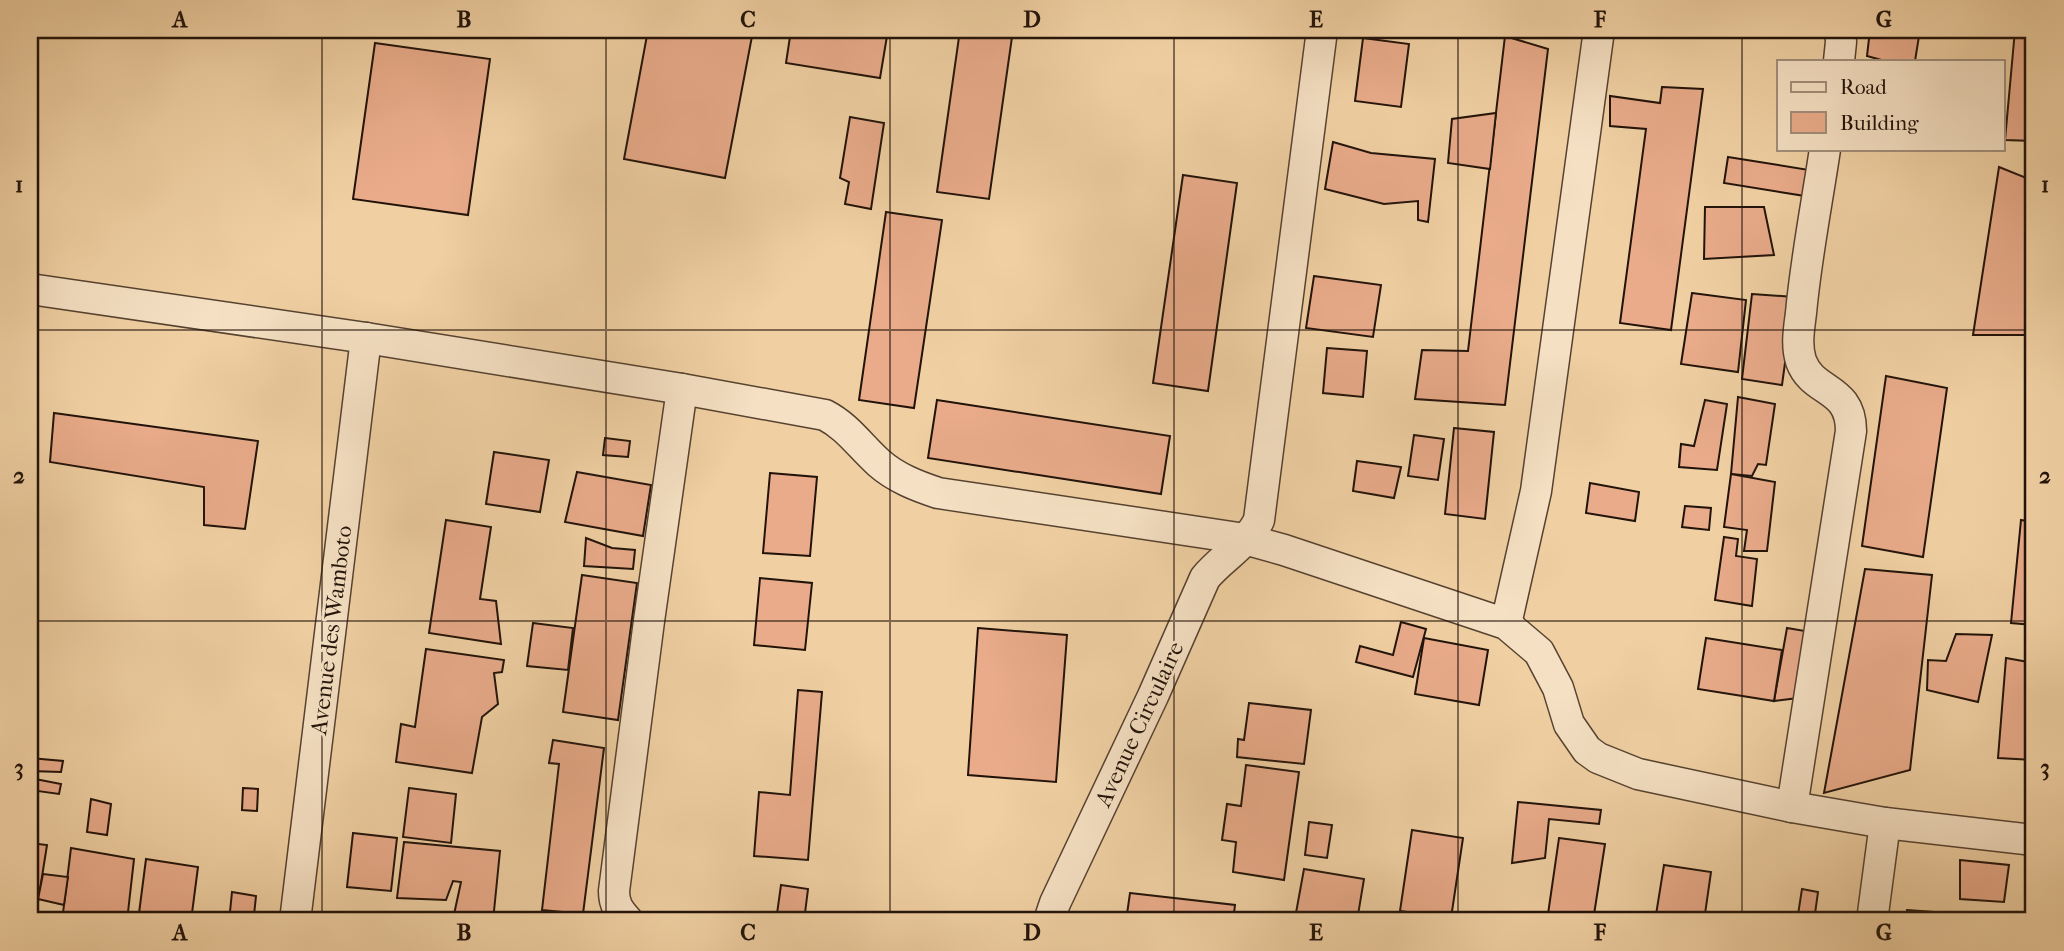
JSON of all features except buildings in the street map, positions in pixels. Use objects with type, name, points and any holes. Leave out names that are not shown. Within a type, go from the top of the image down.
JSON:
[{"type":"street","points":[[1245,539],[1255,528],[1261,509],[1322,30]]},
{"type":"street","points":[[1506,624],[1536,491],[1599,30]]},
{"type":"street","points":[[1835,30],[1839,60]]},
{"type":"street","points":[[1792,807],[1851,430],[1848,408],[1840,398],[1810,375],[1802,364],[1797,347],[1825,150]]},
{"type":"street","points":[[30,289],[682,388],[825,415],[840,423],[879,463],[898,476],[938,493],[1245,539],[1506,624],[1539,652],[1558,688],[1569,724],[1587,750],[1598,758],[1638,774],[1792,807],[1885,823],[2034,840]]},
{"type":"street","name":"Avenue des Wamboto","points":[[295,921],[366,338]]},
{"type":"street","points":[[628,921],[617,909],[614,891],[682,388]]},
{"type":"street","name":"Avenue Circulaire","points":[[1049,921],[1205,578],[1217,563],[1245,539]]},
{"type":"street","points":[[1872,921],[1885,823]]}]
